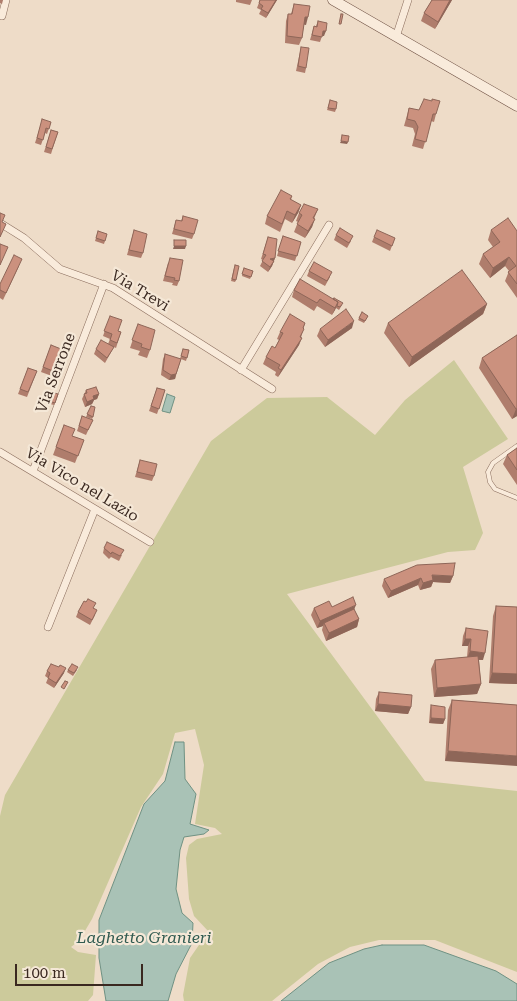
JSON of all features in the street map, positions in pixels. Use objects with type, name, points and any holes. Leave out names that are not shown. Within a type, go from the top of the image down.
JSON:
[{"type":"main road","points":[[333,0],[517,106]]},
{"type":"street","points":[[2,16],[6,0]]},
{"type":"street","points":[[396,37],[408,0]]},
{"type":"street","name":"Via Trevi","points":[[0,223],[24,238],[64,271],[104,284],[272,389]]},
{"type":"street","points":[[241,370],[328,225]]},
{"type":"street","name":"Via Serrone","points":[[32,471],[104,284]]},
{"type":"street","name":"Via Vico nel Lazio","points":[[0,452],[150,542]]},
{"type":"street","points":[[48,627],[96,509]]},
{"type":"lane","points":[[517,446],[493,463],[488,472],[490,482],[495,489],[517,498]]},
{"type":"shaded area","points":[[454,360],[508,439],[463,467],[483,533],[475,550],[448,552],[287,594],[425,781],[517,791],[517,972],[435,940],[379,940],[350,947],[318,964],[272,1001],[184,1001],[183,995],[190,958],[199,945],[207,938],[209,932],[194,916],[189,899],[186,858],[189,845],[197,839],[222,834],[215,828],[195,824],[204,765],[195,729],[175,733],[163,774],[141,807],[92,919],[79,941],[71,947],[78,952],[96,955],[93,995],[88,1001],[0,1001],[0,816],[5,795],[211,441],[267,398],[327,397],[375,435],[405,400]]},
{"type":"water","points":[[167,394],[175,397],[170,413],[162,411]]},
{"type":"water","name":"Laghetto Granieri","points":[[175,742],[184,742],[185,779],[196,794],[190,824],[209,830],[204,834],[184,837],[180,850],[176,889],[182,913],[193,923],[192,943],[176,974],[168,1001],[106,1001],[99,958],[99,920],[144,804],[165,781]]},
{"type":"water","points":[[382,945],[424,945],[496,971],[517,984],[517,1001],[281,1001],[329,963],[364,949]]},
{"type":"building","points":[[260,0],[276,0],[268,13],[261,9],[263,6],[259,3]]},
{"type":"building","points":[[432,0],[450,0],[438,22],[424,13]]},
{"type":"building","points":[[294,4],[310,6],[308,17],[305,17],[302,38],[287,36],[288,14],[292,14]]},
{"type":"building","points":[[341,14],[343,14],[341,24],[339,24]]},
{"type":"building","points":[[318,21],[327,23],[326,31],[323,31],[322,37],[312,35],[314,26],[317,27]]},
{"type":"building","points":[[301,47],[309,48],[306,68],[298,66]]},
{"type":"building","points":[[424,99],[440,101],[436,114],[433,114],[426,142],[415,139],[418,127],[415,121],[407,119],[409,108],[419,110]]},
{"type":"building","points":[[330,100],[337,102],[336,109],[328,108]]},
{"type":"building","points":[[42,119],[51,122],[49,129],[46,128],[43,140],[37,138]]},
{"type":"building","points":[[51,130],[58,132],[52,149],[46,147]]},
{"type":"building","points":[[342,135],[349,136],[348,142],[341,141]]},
{"type":"building","points":[[281,190],[292,196],[290,199],[301,205],[295,215],[287,211],[282,224],[267,216]]},
{"type":"building","points":[[304,204],[318,209],[308,231],[297,224],[302,215],[299,213]]},
{"type":"building","points":[[0,213],[5,215],[2,222],[6,224],[0,237]]},
{"type":"building","points":[[183,216],[198,220],[194,234],[174,229],[176,220],[182,221]]},
{"type":"building","points":[[508,218],[517,231],[517,284],[508,272],[516,266],[509,257],[493,268],[483,254],[500,242],[491,230]]},
{"type":"building","points":[[340,228],[353,236],[349,243],[336,235]]},
{"type":"building","points":[[134,230],[147,234],[143,253],[129,250]]},
{"type":"building","points":[[377,230],[395,238],[392,246],[374,237]]},
{"type":"building","points":[[98,231],[107,234],[105,241],[96,238]]},
{"type":"building","points":[[283,236],[301,242],[297,256],[278,251]]},
{"type":"building","points":[[268,237],[277,239],[275,258],[270,259],[274,261],[270,267],[262,261],[266,255],[263,254]]},
{"type":"building","points":[[174,240],[186,240],[186,246],[174,246]]},
{"type":"building","points":[[0,244],[8,247],[0,265]]},
{"type":"building","points":[[14,255],[22,259],[6,293],[0,290],[0,284]]},
{"type":"building","points":[[170,258],[183,260],[179,281],[165,276]]},
{"type":"building","points":[[314,262],[332,272],[327,281],[309,271]]},
{"type":"building","points":[[235,265],[239,266],[236,280],[232,279]]},
{"type":"building","points":[[244,268],[253,271],[251,277],[242,274]]},
{"type":"building","points":[[462,270],[487,304],[412,357],[388,323]]},
{"type":"building","points":[[300,279],[338,302],[335,308],[320,299],[317,303],[294,290]]},
{"type":"building","points":[[334,298],[343,303],[340,307],[337,306],[338,302]]},
{"type":"building","points":[[346,309],[354,321],[328,340],[320,329]]},
{"type":"building","points":[[362,312],[368,316],[365,321],[359,318]]},
{"type":"building","points":[[290,314],[305,323],[300,337],[302,338],[281,370],[278,368],[280,365],[266,357],[272,346],[275,348],[283,333],[280,332]]},
{"type":"building","points":[[110,316],[122,320],[118,331],[121,332],[117,343],[110,340],[112,334],[104,331]]},
{"type":"building","points":[[138,324],[155,330],[150,350],[141,347],[142,344],[132,340]]},
{"type":"building","points":[[517,335],[517,409],[516,409],[482,358]]},
{"type":"building","points":[[101,340],[114,347],[107,358],[96,349]]},
{"type":"building","points":[[51,345],[61,349],[53,371],[43,367]]},
{"type":"building","points":[[183,349],[189,350],[187,358],[181,356]]},
{"type":"building","points":[[165,354],[181,359],[176,374],[171,375],[163,370]]},
{"type":"building","points":[[28,368],[37,371],[28,392],[20,389]]},
{"type":"building","points":[[96,387],[99,394],[93,396],[94,399],[87,402],[84,394],[87,393],[86,390]]},
{"type":"building","points":[[157,388],[165,390],[159,409],[151,406]]},
{"type":"building","points":[[51,392],[58,394],[55,403],[47,400]]},
{"type":"building","points":[[91,406],[95,407],[93,417],[87,414]]},
{"type":"building","points":[[82,416],[93,420],[88,430],[79,426]]},
{"type":"building","points":[[64,425],[75,429],[72,436],[84,440],[78,456],[56,447]]},
{"type":"building","points":[[517,448],[517,470],[507,455]]},
{"type":"building","points":[[140,460],[157,464],[154,476],[137,472]]},
{"type":"building","points":[[107,542],[124,550],[120,556],[112,552],[111,554],[104,548]]},
{"type":"building","points":[[455,563],[453,576],[432,575],[433,580],[423,583],[421,578],[391,591],[384,579],[417,565]]},
{"type":"building","points":[[353,597],[356,605],[320,621],[314,608],[329,601],[332,607]]},
{"type":"building","points":[[88,599],[96,603],[93,608],[97,610],[92,620],[78,612],[84,601],[86,602]]},
{"type":"building","points":[[496,606],[517,607],[517,674],[492,673]]},
{"type":"building","points":[[354,609],[359,619],[329,633],[324,623]]},
{"type":"building","points":[[466,628],[488,631],[485,653],[470,651],[471,639],[465,639]]},
{"type":"building","points":[[478,656],[481,684],[437,688],[435,660]]},
{"type":"building","points":[[51,664],[66,668],[56,683],[48,678],[50,673],[47,671]]},
{"type":"building","points":[[72,664],[78,667],[74,673],[68,670]]},
{"type":"building","points":[[65,681],[68,682],[64,689],[61,687]]},
{"type":"building","points":[[379,692],[412,695],[411,707],[378,704]]},
{"type":"building","points":[[452,700],[517,705],[517,756],[448,751]]},
{"type":"building","points":[[431,705],[445,707],[445,719],[431,718]]}]
